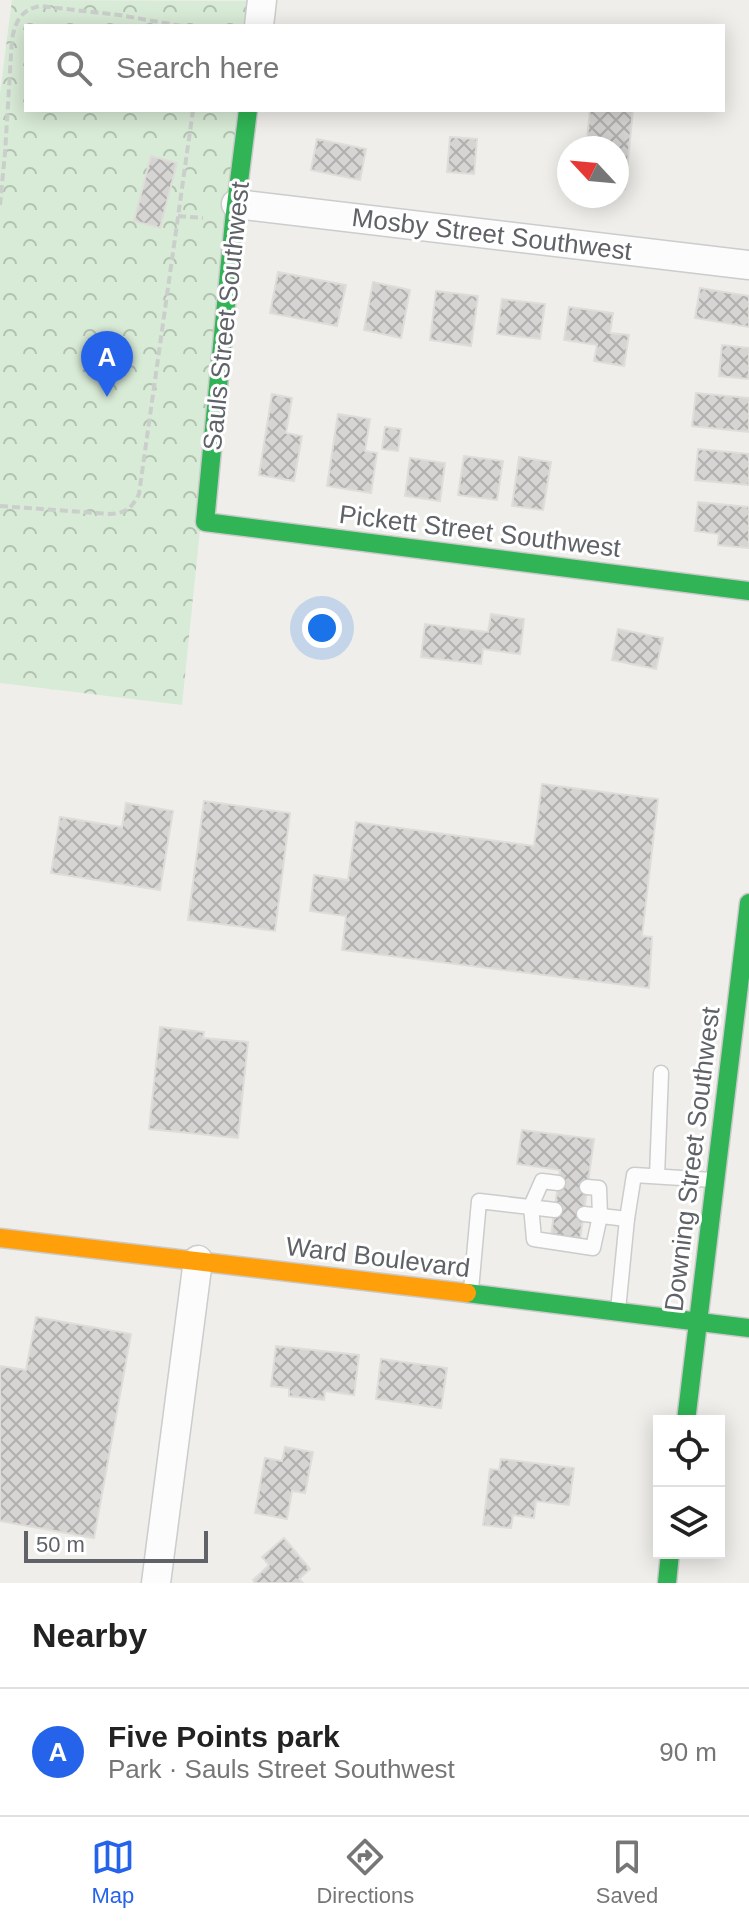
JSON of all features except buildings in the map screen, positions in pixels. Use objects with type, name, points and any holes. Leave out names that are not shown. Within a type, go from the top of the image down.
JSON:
[{"type":"street","points":[[259,24],[262,0]]},
{"type":"street","name":"Sauls Street Southwest","points":[[205,522],[248,112]]},
{"type":"street","name":"Mosby Street Southwest","points":[[236,204],[749,265]]},
{"type":"street","name":"Pickett Street Southwest","points":[[205,522],[749,591]]},
{"type":"street","name":"Downing Street Southwest","points":[[687,1415],[749,903]]},
{"type":"street","name":"Ward Boulevard","points":[[0,1238],[749,1328]]},
{"type":"street","points":[[156,1583],[198,1260]]},
{"type":"street","points":[[667,1583],[669,1559]]},
{"type":"lane","points":[[657,1176],[661,1073]]},
{"type":"lane","points":[[618,1313],[634,1175],[716,1181]]},
{"type":"lane","points":[[558,1183],[542,1181],[531,1206],[534,1239],[593,1248],[600,1216],[599,1188],[587,1187]]},
{"type":"lane","points":[[470,1294],[479,1201],[555,1210]]},
{"type":"lane","points":[[584,1214],[627,1219]]},
{"type":"path","points":[[0,205],[12,39],[15,24],[22,13],[40,6],[171,24]]},
{"type":"path","points":[[0,506],[122,513],[132,507],[139,494],[193,112]]},
{"type":"green space","points":[[12,0],[254,1],[252,24],[24,24],[24,112],[243,112],[182,705],[0,683],[0,93]]},
{"type":"traffic: fast","points":[[248,112],[205,522],[749,591]]},
{"type":"traffic: fast","points":[[687,1415],[749,903]]},
{"type":"traffic: fast","points":[[467,1293],[749,1328]]},
{"type":"traffic: fast","points":[[667,1583],[669,1559]]},
{"type":"traffic: slow","points":[[0,1238],[467,1293]]},
{"type":"place","name":"Five Points park","points":[[107,397]]}]
